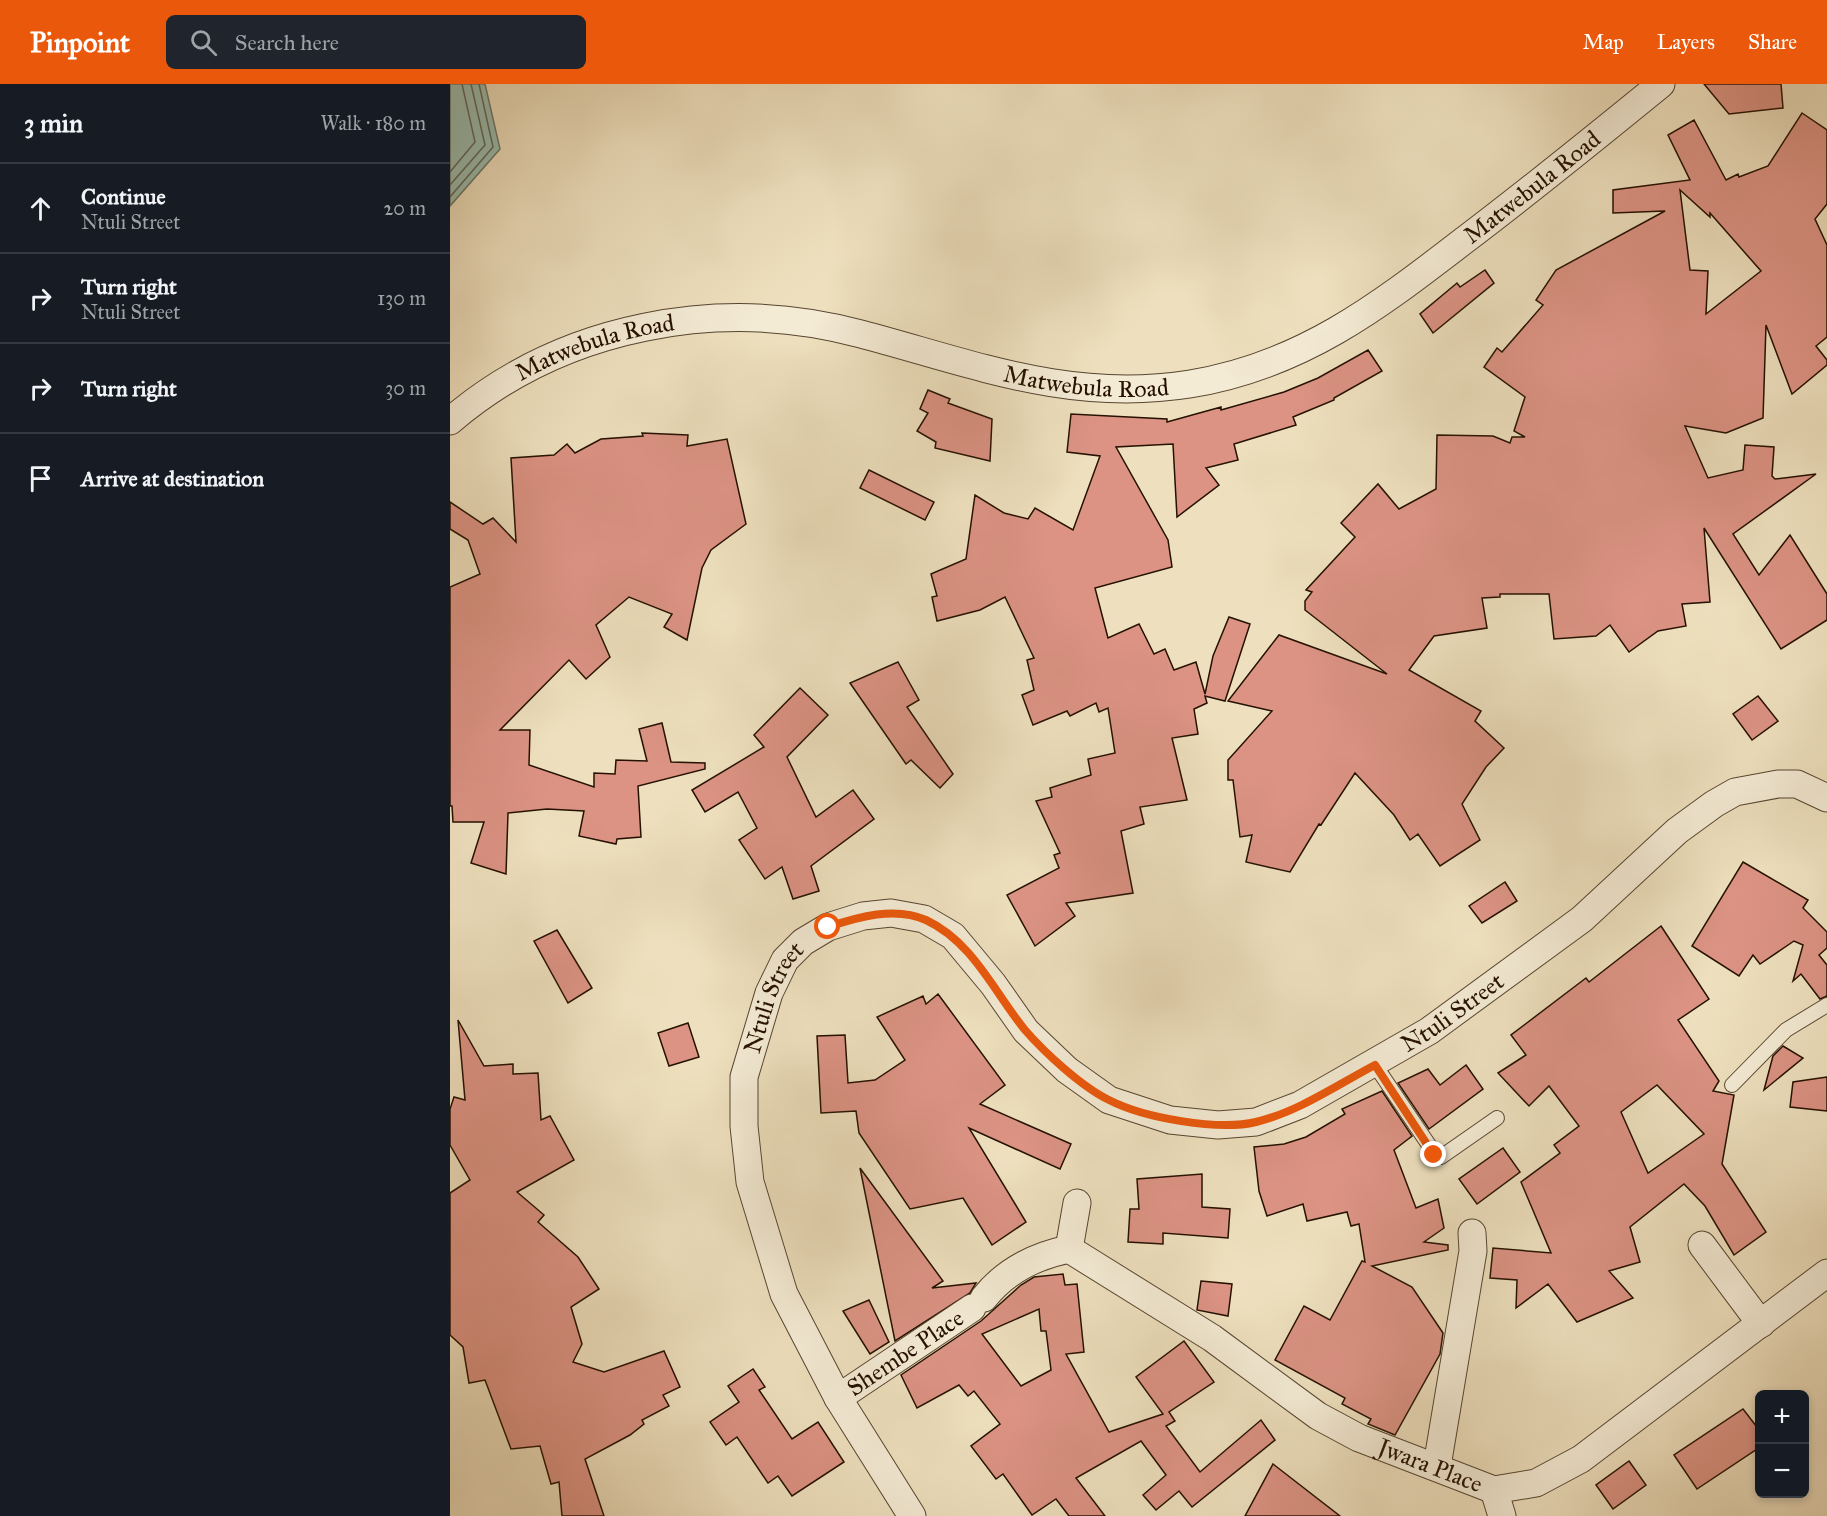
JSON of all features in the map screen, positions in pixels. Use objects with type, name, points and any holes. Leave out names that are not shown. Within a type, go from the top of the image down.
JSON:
[{"type":"street","name":"Matwebula Road","points":[[450,421],[508,379],[551,356],[649,326],[691,319],[794,320],[858,333],[1032,381],[1081,388],[1135,389],[1190,384],[1234,374],[1286,356],[1376,308],[1541,183],[1660,84]]},
{"type":"street","name":"Ntuli Street","points":[[912,1516],[838,1398],[784,1294],[750,1182],[744,1126],[744,1077],[761,1014],[785,960],[803,942],[828,927],[862,916],[891,913],[924,919],[953,936],[993,984],[1026,1031],[1067,1070],[1109,1100],[1170,1120],[1218,1125],[1256,1122],[1300,1105],[1375,1065],[1429,1031],[1582,918],[1677,831],[1735,792],[1778,784],[1797,784],[1827,798]]},
{"type":"street","points":[[1069,1249],[1077,1203]]},
{"type":"street","points":[[1437,1466],[1473,1251],[1472,1233]]},
{"type":"street","points":[[1702,1245],[1761,1323]]},
{"type":"street","name":"Shembe Place","points":[[838,1398],[978,1303],[998,1281],[1045,1254],[1069,1249]]},
{"type":"street","name":"Jwara Place","points":[[1069,1249],[1212,1338],[1318,1416],[1359,1438],[1437,1466],[1494,1490],[1536,1483],[1581,1459],[1827,1273]]},
{"type":"street","points":[[1494,1490],[1502,1516]]},
{"type":"lane","points":[[1732,1084],[1786,1030],[1827,1005]]},
{"type":"lane","points":[[1375,1065],[1437,1157],[1441,1157],[1497,1118]]},
{"type":"water","points":[[450,84],[485,84],[500,149],[450,206]]},
{"type":"building","points":[[1704,84],[1781,84],[1783,108],[1729,114]]},
{"type":"building","points":[[1802,113],[1827,130],[1827,204],[1815,219],[1827,245],[1827,337],[1816,346],[1827,360],[1827,365],[1792,394],[1766,325],[1763,418],[1726,433],[1685,426],[1708,478],[1743,470],[1745,445],[1774,447],[1772,476],[1775,479],[1816,474],[1733,534],[1759,575],[1790,535],[1827,594],[1827,620],[1781,649],[1704,528],[1710,602],[1682,604],[1686,626],[1658,631],[1629,652],[1610,625],[1596,636],[1554,639],[1549,594],[1500,594],[1500,597],[1482,598],[1487,628],[1434,636],[1409,670],[1481,711],[1475,721],[1504,748],[1486,767],[1462,804],[1480,840],[1440,866],[1418,834],[1410,840],[1394,815],[1355,773],[1321,825],[1319,824],[1290,872],[1246,862],[1252,835],[1240,837],[1233,780],[1228,780],[1228,760],[1272,711],[1228,701],[1279,635],[1387,674],[1305,610],[1305,601],[1312,592],[1306,590],[1355,537],[1341,523],[1378,484],[1399,509],[1436,489],[1437,435],[1493,436],[1510,443],[1512,437],[1525,437],[1514,431],[1525,397],[1484,367],[1497,348],[1502,352],[1543,305],[1536,300],[1556,270],[1665,211],[1613,213],[1613,190],[1690,180],[1668,135],[1694,120],[1726,180],[1738,174],[1739,177],[1768,166]],"holes":[[[1680,190],[1710,217],[1710,213],[1761,271],[1706,314],[1708,271],[1690,270]]]},
{"type":"building","points":[[1485,270],[1494,283],[1433,333],[1420,314],[1457,283],[1460,287]]},
{"type":"building","points":[[1368,350],[1382,371],[1334,400],[1293,417],[1296,425],[1234,444],[1238,460],[1206,468],[1219,485],[1177,517],[1173,444],[1116,447],[1168,540],[1172,567],[1095,588],[1108,638],[1139,624],[1154,654],[1165,649],[1174,670],[1196,662],[1205,694],[1213,656],[1229,617],[1250,624],[1225,701],[1205,696],[1207,703],[1194,709],[1198,734],[1172,738],[1187,800],[1140,807],[1144,824],[1121,831],[1133,893],[1066,903],[1075,916],[1035,946],[1007,895],[1059,868],[1054,855],[1060,853],[1036,801],[1052,797],[1050,788],[1091,775],[1088,759],[1115,753],[1108,708],[1099,712],[1096,703],[1070,716],[1067,711],[1033,725],[1022,695],[1034,690],[1027,660],[1034,658],[1005,597],[980,610],[937,621],[932,597],[937,596],[931,574],[966,559],[975,495],[1004,513],[1028,519],[1035,508],[1073,530],[1100,456],[1067,452],[1071,414],[1167,419],[1167,422],[1284,392],[1318,378]]},
{"type":"building","points":[[928,390],[950,399],[948,403],[992,419],[990,461],[935,448],[936,442],[917,431],[928,413],[920,409]]},
{"type":"building","points":[[642,433],[688,435],[687,446],[727,439],[746,524],[711,550],[702,568],[687,640],[664,627],[672,614],[629,597],[596,625],[610,657],[586,679],[569,660],[500,730],[530,730],[529,765],[594,787],[594,773],[615,774],[616,760],[647,761],[639,729],[662,723],[671,762],[705,763],[705,769],[638,786],[641,837],[617,839],[616,844],[579,836],[584,811],[547,809],[508,813],[506,874],[471,863],[484,822],[453,822],[452,806],[450,806],[450,587],[480,574],[468,540],[450,529],[450,502],[483,524],[493,518],[516,542],[511,458],[554,455],[567,444],[575,453],[601,439],[643,436]]},
{"type":"building","points":[[869,470],[934,502],[925,520],[860,488]]},
{"type":"building","points":[[898,662],[919,700],[907,707],[953,774],[940,788],[911,760],[906,764],[850,683]]},
{"type":"building","points":[[800,688],[828,715],[787,757],[816,817],[853,790],[874,819],[811,866],[819,891],[793,899],[782,867],[765,879],[739,840],[757,828],[738,792],[705,812],[692,790],[764,747],[754,735]]},
{"type":"building","points":[[1758,696],[1778,721],[1752,740],[1733,714]]},
{"type":"building","points":[[1743,862],[1808,900],[1803,908],[1827,932],[1827,948],[1819,955],[1827,965],[1827,996],[1820,999],[1801,974],[1793,981],[1803,945],[1794,941],[1760,964],[1753,955],[1739,976],[1692,946]]},
{"type":"building","points":[[1505,882],[1517,901],[1482,923],[1469,906]]},
{"type":"building","points":[[1661,926],[1709,999],[1678,1020],[1719,1081],[1713,1091],[1734,1095],[1722,1164],[1766,1232],[1734,1255],[1705,1206],[1684,1184],[1630,1227],[1640,1262],[1609,1271],[1633,1298],[1577,1322],[1548,1284],[1516,1308],[1517,1280],[1490,1278],[1493,1248],[1551,1253],[1521,1182],[1560,1153],[1554,1145],[1579,1126],[1549,1086],[1529,1106],[1498,1073],[1526,1055],[1511,1035],[1586,978],[1589,982]],"holes":[[[1657,1085],[1704,1134],[1648,1173],[1621,1112]]]},
{"type":"building","points":[[557,930],[592,988],[568,1003],[534,941]]},
{"type":"building","points":[[938,994],[1005,1085],[980,1104],[1071,1144],[1060,1169],[969,1128],[1026,1222],[992,1245],[963,1198],[910,1209],[859,1133],[856,1111],[821,1113],[817,1036],[845,1035],[848,1083],[875,1080],[905,1060],[877,1017],[923,996],[926,1004]]},
{"type":"building","points":[[458,1020],[484,1066],[513,1064],[513,1074],[538,1073],[541,1120],[550,1116],[574,1160],[517,1192],[544,1215],[538,1222],[578,1257],[599,1289],[571,1307],[582,1344],[573,1362],[604,1372],[664,1351],[680,1387],[663,1395],[669,1406],[642,1420],[644,1424],[630,1435],[585,1459],[604,1516],[562,1516],[559,1482],[551,1484],[540,1446],[511,1449],[485,1380],[469,1383],[463,1347],[450,1335],[450,1193],[470,1180],[450,1145],[450,1109],[454,1097],[465,1100]]},
{"type":"building","points":[[688,1023],[699,1057],[669,1066],[658,1033]]},
{"type":"building","points":[[1783,1046],[1803,1058],[1764,1090],[1773,1056]]},
{"type":"building","points":[[1466,1065],[1483,1089],[1429,1129],[1398,1083],[1428,1069],[1440,1085]]},
{"type":"building","points":[[1827,1077],[1827,1111],[1790,1107],[1793,1082]]},
{"type":"building","points":[[1382,1091],[1412,1136],[1394,1150],[1416,1208],[1438,1199],[1444,1228],[1424,1242],[1448,1245],[1448,1250],[1372,1266],[1412,1287],[1443,1333],[1440,1354],[1395,1435],[1368,1424],[1371,1419],[1342,1404],[1345,1398],[1275,1360],[1304,1306],[1330,1320],[1362,1261],[1365,1262],[1359,1224],[1351,1226],[1347,1212],[1307,1221],[1303,1204],[1267,1216],[1259,1191],[1254,1147],[1284,1144],[1306,1137],[1345,1114],[1342,1109]]},
{"type":"building","points":[[1503,1148],[1520,1172],[1477,1204],[1459,1179]]},
{"type":"building","points":[[860,1168],[943,1281],[932,1288],[976,1283],[970,1293],[895,1341]]},
{"type":"building","points":[[1202,1174],[1202,1207],[1230,1209],[1228,1238],[1163,1233],[1163,1244],[1128,1242],[1130,1209],[1139,1209],[1137,1179]]},
{"type":"building","points":[[1063,1274],[1065,1285],[1077,1284],[1084,1352],[1066,1354],[1109,1432],[1163,1414],[1136,1377],[1184,1341],[1214,1382],[1169,1412],[1175,1421],[1166,1426],[1200,1472],[1261,1420],[1275,1440],[1192,1507],[1179,1491],[1156,1510],[1143,1495],[1166,1475],[1141,1441],[1076,1478],[1105,1516],[1069,1516],[1056,1499],[1032,1515],[1003,1474],[996,1479],[971,1446],[1000,1424],[974,1391],[968,1396],[959,1385],[917,1408],[901,1375],[981,1321],[1021,1285],[1034,1277]],"holes":[[[1039,1309],[1041,1331],[1046,1331],[1051,1370],[1021,1386],[982,1334]]]},
{"type":"building","points":[[1201,1281],[1232,1284],[1228,1316],[1197,1310]]},
{"type":"building","points":[[869,1300],[889,1342],[870,1354],[843,1311]]},
{"type":"building","points":[[753,1369],[765,1387],[759,1390],[792,1439],[818,1422],[844,1462],[792,1496],[778,1476],[768,1483],[737,1437],[726,1445],[710,1422],[739,1402],[728,1386]]},
{"type":"building","points":[[1743,1409],[1755,1425],[1755,1450],[1697,1489],[1674,1455]]},
{"type":"building","points":[[1629,1461],[1646,1485],[1613,1509],[1596,1485]]},
{"type":"building","points":[[1273,1464],[1340,1516],[1245,1516]]},
{"type":"route","points":[[828,927],[862,916],[891,913],[924,919],[953,936],[993,984],[1026,1031],[1067,1070],[1109,1100],[1170,1120],[1218,1125],[1256,1122],[1300,1105],[1375,1065],[1434,1155]]}]
